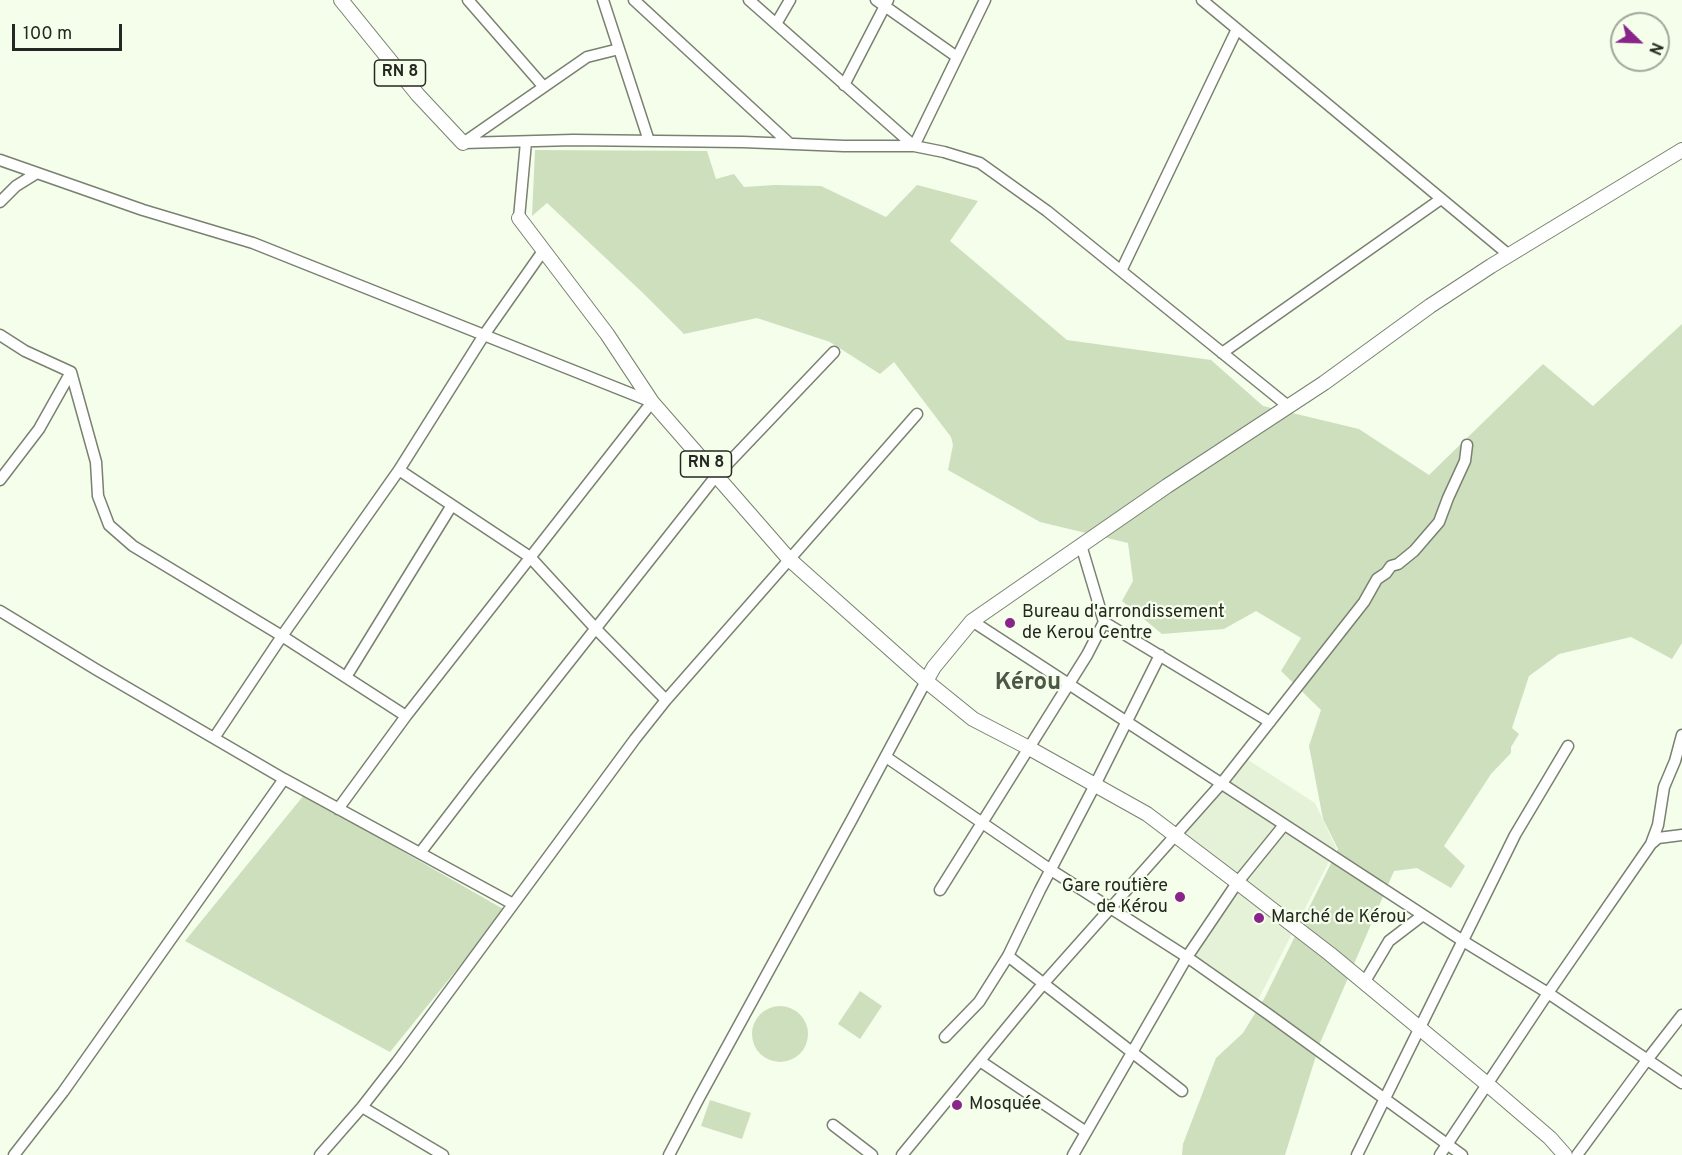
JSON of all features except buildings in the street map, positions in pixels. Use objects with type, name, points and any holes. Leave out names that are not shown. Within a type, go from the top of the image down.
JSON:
[{"type":"main road","name":"RN 8","points":[[341,0],[418,95],[463,143]]},
{"type":"main road","points":[[926,681],[934,667],[972,621],[1167,486],[1324,383],[1430,306],[1682,150]]},
{"type":"main road","name":"RN 8","points":[[519,218],[607,334],[652,402],[789,559],[926,681],[973,719],[1147,814],[1176,835],[1330,954],[1487,1084],[1550,1138],[1565,1155]]},
{"type":"street","points":[[468,0],[543,87]]},
{"type":"street","points":[[603,0],[649,141]]},
{"type":"street","points":[[749,0],[914,146]]},
{"type":"street","points":[[776,24],[790,0]]},
{"type":"street","points":[[914,146],[985,0]]},
{"type":"street","points":[[1202,0],[1509,255]]},
{"type":"street","points":[[637,1],[790,144]]},
{"type":"street","points":[[844,84],[883,2],[957,57]]},
{"type":"street","points":[[1121,271],[1237,29]]},
{"type":"street","points":[[463,143],[587,57],[619,49]]},
{"type":"street","points":[[463,143],[649,141],[914,146],[980,163],[1047,211],[1288,406]]},
{"type":"street","points":[[519,218],[526,142]]},
{"type":"street","points":[[0,160],[143,210],[253,243],[652,402],[406,716],[338,809]]},
{"type":"street","points":[[0,202],[16,186],[37,173]]},
{"type":"street","points":[[1222,353],[1442,199]]},
{"type":"street","points":[[214,738],[282,636],[399,470],[484,335],[543,250]]},
{"type":"street","points":[[0,335],[25,351],[71,372],[96,462],[98,496],[109,525],[133,546],[282,636],[406,716]]},
{"type":"street","points":[[420,854],[716,476],[834,352]]},
{"type":"street","points":[[0,480],[39,429],[71,372]]},
{"type":"street","points":[[320,1155],[362,1107],[404,1053],[666,700],[917,414]]},
{"type":"street","points":[[902,1155],[1043,984],[1221,784],[1364,602],[1377,579],[1386,573],[1390,566],[1398,564],[1414,551],[1440,522],[1465,461],[1467,445]]},
{"type":"street","points":[[399,470],[530,557],[666,700]]},
{"type":"street","points":[[346,677],[452,505]]},
{"type":"street","points":[[1081,545],[1104,622],[1270,722]]},
{"type":"street","points":[[0,611],[284,779],[513,904]]},
{"type":"street","points":[[972,621],[1463,941],[1548,993],[1682,1083]]},
{"type":"street","points":[[940,890],[1069,685],[1104,622]]},
{"type":"street","points":[[945,1037],[979,1002],[1008,956],[1160,655]]},
{"type":"street","points":[[669,1155],[926,681]]},
{"type":"street","points":[[1440,1155],[1651,844],[1658,825],[1664,787],[1675,761],[1682,735]]},
{"type":"street","points":[[1357,1155],[1515,835],[1568,746]]},
{"type":"street","points":[[886,757],[1051,870],[1187,957],[1461,1155]]},
{"type":"street","points":[[14,1155],[63,1092],[284,779]]},
{"type":"street","points":[[1073,1155],[1187,957],[1238,883],[1284,825]]},
{"type":"street","points":[[1651,844],[1658,838],[1682,835]]},
{"type":"street","points":[[1364,983],[1389,941],[1423,915]]},
{"type":"street","points":[[1008,956],[1182,1091]]},
{"type":"street","points":[[1577,1155],[1682,1015]]},
{"type":"street","points":[[980,1061],[1086,1132]]},
{"type":"street","points":[[362,1107],[443,1155]]},
{"type":"street","points":[[833,1125],[872,1155]]},
{"type":"shaded area","points":[[535,150],[707,151],[716,179],[734,174],[744,187],[821,186],[886,217],[917,185],[978,201],[950,241],[1067,340],[1211,360],[1263,406],[1359,429],[1429,475],[1543,364],[1593,406],[1682,324],[1682,643],[1672,659],[1631,637],[1559,654],[1529,676],[1512,728],[1519,734],[1511,747],[1511,753],[1491,774],[1444,846],[1465,866],[1451,888],[1417,868],[1394,871],[1320,1043],[1285,1155],[1182,1155],[1183,1144],[1216,1058],[1243,1033],[1265,997],[1338,849],[1323,819],[1309,746],[1321,710],[1281,671],[1301,638],[1256,611],[1224,629],[1162,634],[1122,601],[1133,581],[1128,543],[1040,522],[948,470],[953,445],[951,437],[894,362],[880,374],[830,342],[757,318],[684,334],[547,203],[532,216]]},
{"type":"shaded area","name":"Marché de Kérou","points":[[1245,758],[1315,803],[1336,848],[1256,1004],[1191,957],[1243,880],[1182,835]]},
{"type":"shaded area","points":[[304,795],[505,910],[390,1052],[185,941]]},
{"type":"shaded area","points":[[860,991],[882,1006],[860,1039],[838,1024]]},
{"type":"shaded area","points":[[774,1006],[786,1006],[796,1010],[804,1018],[808,1034],[804,1050],[796,1058],[786,1062],[774,1062],[764,1058],[756,1050],[752,1040],[752,1028],[756,1018],[764,1010]]},
{"type":"shaded area","points":[[710,1100],[751,1113],[742,1139],[701,1126]]},
{"type":"place","name":"Bureau d'arrondissement de Kerou Centre","points":[[1010,623]]},
{"type":"place","name":"Gare routière de Kérou","points":[[1180,897]]},
{"type":"place","name":"Marché de Kérou","points":[[1259,918]]},
{"type":"place","name":"Mosquée","points":[[957,1105]]},
{"type":"district","name":"Kérou","points":[[1028,684]]}]
